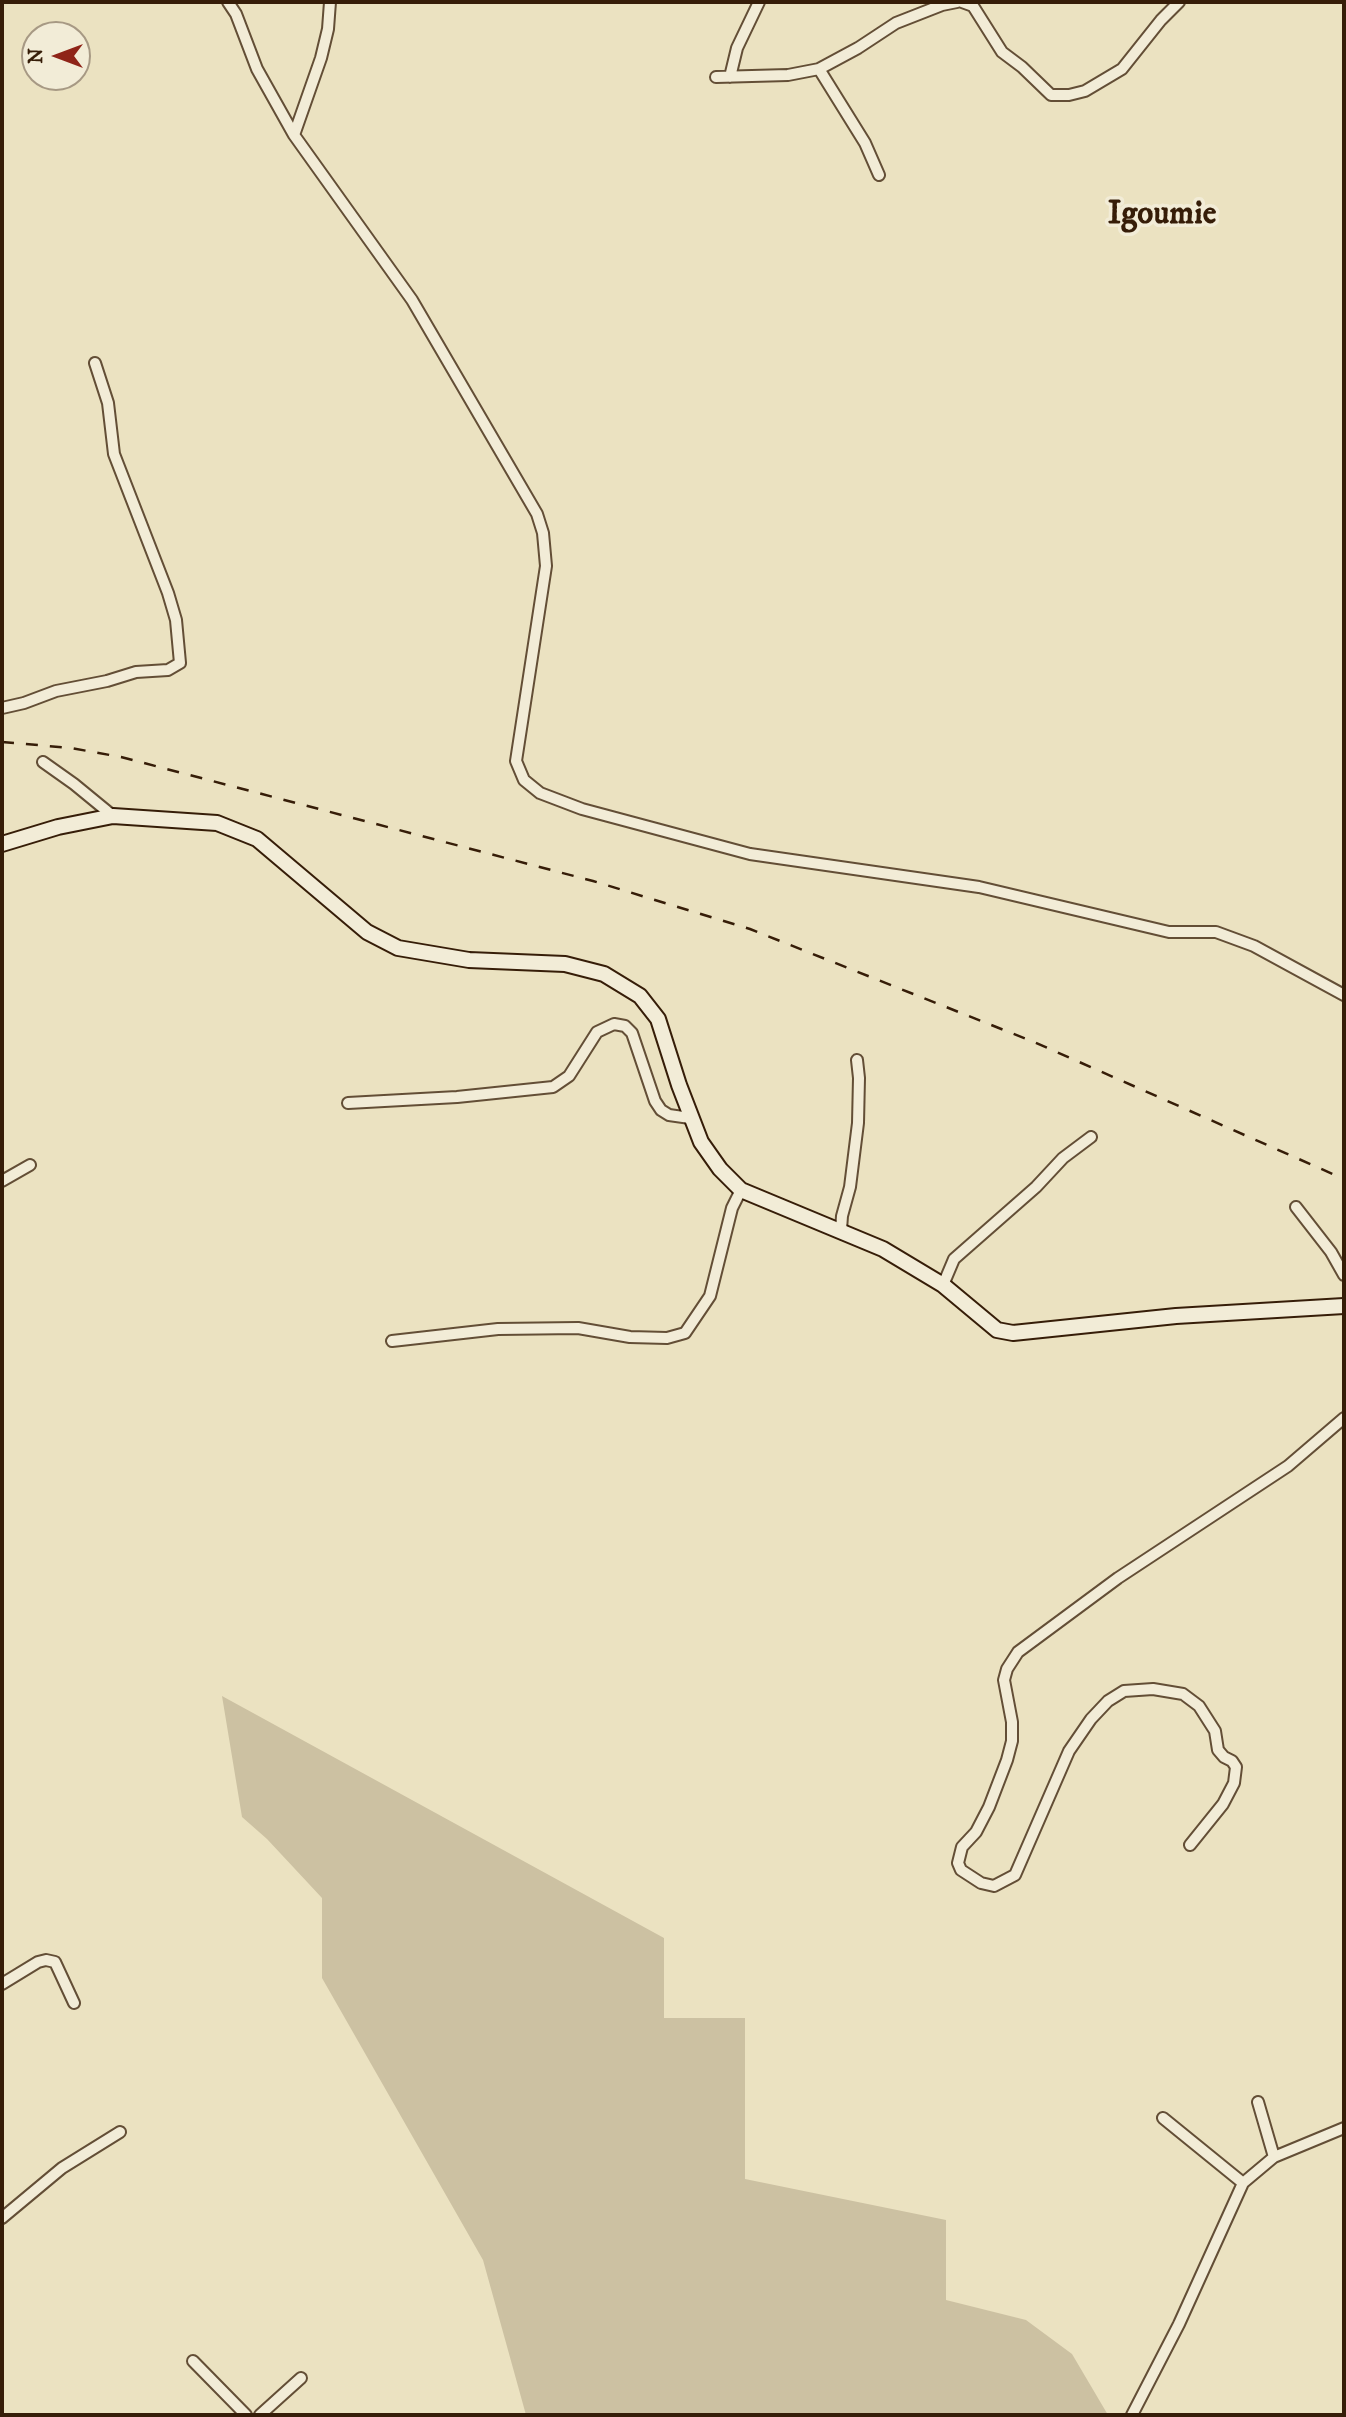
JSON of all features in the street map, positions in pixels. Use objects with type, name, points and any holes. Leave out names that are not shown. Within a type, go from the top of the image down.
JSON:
[{"type":"street","points":[[228,2],[236,14],[257,69],[295,135],[412,300],[537,514],[543,533],[546,566],[516,761],[524,780],[540,793],[582,809],[750,854],[979,887],[1169,932],[1216,932],[1254,946],[1344,995]]},
{"type":"street","points":[[295,135],[323,51],[330,2]]},
{"type":"street","points":[[730,77],[737,48],[759,2]]},
{"type":"street","points":[[716,77],[788,75],[819,69],[896,23],[957,2]]},
{"type":"street","points":[[962,2],[973,6],[1002,52],[1051,95],[1069,95],[1084,91],[1122,69],[1161,19],[1179,2]]},
{"type":"street","points":[[819,69],[865,143],[879,175]]},
{"type":"street","points":[[2,708],[55,691],[107,681],[136,672],[168,670],[180,663],[176,620],[114,454],[108,403],[95,363]]},
{"type":"street","points":[[43,762],[113,816]]},
{"type":"street","points":[[2,844],[58,827],[113,816],[217,823],[257,839],[367,932],[398,948],[469,960],[565,964],[604,974],[640,996],[658,1019],[690,1118],[701,1142],[720,1170],[741,1190],[883,1250],[943,1285],[997,1330],[1013,1333],[1176,1316],[1344,1306]]},
{"type":"street","points":[[348,1102],[457,1097],[553,1087],[569,1076],[597,1032],[614,1024],[625,1026],[632,1033],[655,1101],[661,1110],[669,1115],[690,1118]]},
{"type":"street","points":[[841,1230],[850,1187],[858,1122],[857,1060]]},
{"type":"street","points":[[943,1285],[954,1259],[1036,1187],[1063,1158],[1091,1137]]},
{"type":"street","points":[[2,1181],[30,1165]]},
{"type":"street","points":[[393,1341],[498,1329],[578,1328],[630,1337],[667,1338],[685,1333],[710,1296],[732,1208],[741,1190]]},
{"type":"street","points":[[1296,1207],[1331,1252],[1344,1275]]},
{"type":"street","points":[[1190,1845],[1223,1804],[1234,1783],[1236,1767],[1232,1760],[1224,1757],[1218,1750],[1215,1731],[1199,1706],[1183,1694],[1153,1689],[1124,1691],[1108,1701],[1091,1719],[1069,1751],[1015,1875],[995,1886],[982,1883],[961,1870],[958,1863],[962,1847],[976,1832],[989,1807],[1007,1760],[1012,1741],[1012,1722],[1004,1680],[1007,1669],[1018,1652],[1118,1578],[1287,1466],[1344,1418]]},
{"type":"street","points":[[2,1984],[46,1959],[55,1962],[74,2003]]},
{"type":"street","points":[[1258,2102],[1274,2157]]},
{"type":"street","points":[[1163,2118],[1243,2183]]},
{"type":"street","points":[[1137,2413],[1243,2183],[1274,2157],[1344,2128]]},
{"type":"street","points":[[2,2218],[62,2168],[120,2132]]},
{"type":"street","points":[[193,2361],[246,2415]]},
{"type":"street","points":[[260,2415],[301,2378]]},
{"type":"shaded area","points":[[222,1696],[664,1938],[664,2018],[745,2018],[745,2179],[946,2220],[946,2300],[1026,2320],[1072,2354],[1108,2415],[526,2415],[483,2260],[322,1978],[322,1898],[267,1839],[242,1817]]},
{"type":"railway","points":[[2,742],[71,748],[121,757],[593,881],[750,929],[1034,1042],[1344,1179]]},
{"type":"district","name":"Igoumie","points":[[1162,216]]}]
